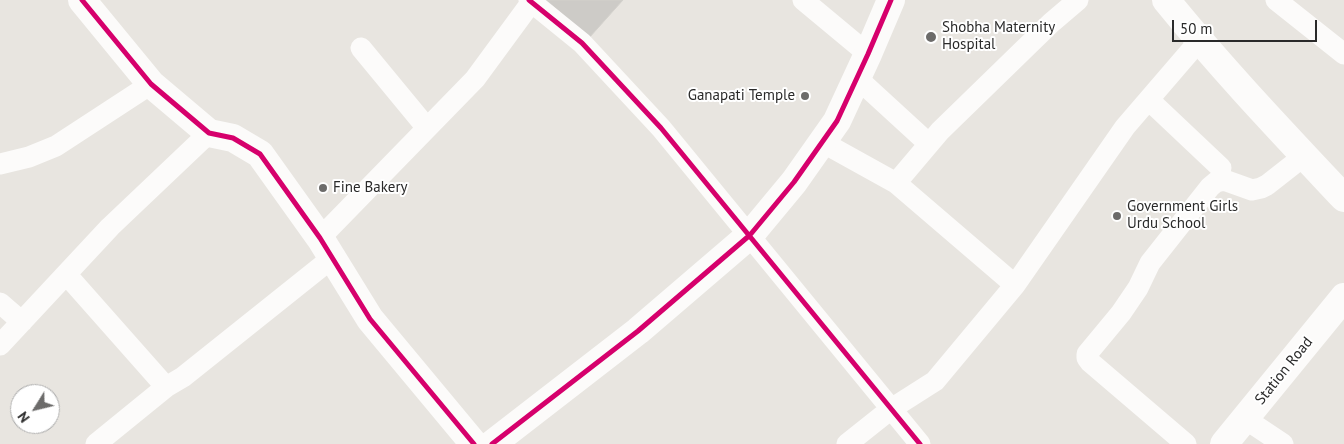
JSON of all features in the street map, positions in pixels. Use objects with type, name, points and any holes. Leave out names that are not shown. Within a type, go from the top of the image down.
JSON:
[{"type":"street","points":[[82,0],[151,84],[210,133],[233,138],[260,154],[326,248],[370,319],[474,444]]},
{"type":"street","points":[[803,0],[863,66],[929,144]]},
{"type":"street","points":[[492,444],[638,331],[750,235],[794,182],[837,121],[891,0]]},
{"type":"street","points":[[896,183],[940,130],[1044,29],[1078,0]]},
{"type":"street","points":[[1166,0],[1199,41],[1260,110],[1344,198]]},
{"type":"street","points":[[1276,0],[1344,54]]},
{"type":"street","points":[[96,444],[166,387],[183,377],[326,248],[427,128],[475,79],[531,1],[582,43],[655,121],[920,444]]},
{"type":"street","points":[[848,444],[891,409],[935,381],[1016,286],[1125,127],[1199,41]]},
{"type":"street","points":[[361,48],[427,128]]},
{"type":"street","points":[[1,163],[28,157],[56,146],[151,84]]},
{"type":"street","points":[[1149,100],[1220,168]]},
{"type":"street","points":[[0,345],[110,227],[210,133]]},
{"type":"street","points":[[822,142],[896,183],[1016,286]]},
{"type":"street","points":[[1186,444],[1090,362],[1086,358],[1087,354],[1121,313],[1138,288],[1150,263],[1210,187],[1216,182],[1224,180],[1252,190],[1261,188],[1268,185],[1304,156]]},
{"type":"street","points":[[66,274],[166,387]]},
{"type":"street","name":"Station Road","points":[[1224,444],[1344,297]]},
{"type":"street","points":[[0,303],[22,322]]},
{"type":"street","points":[[1244,418],[1283,444]]},
{"type":"building","points":[[546,0],[623,0],[589,38]]},
{"type":"cycle path","points":[[82,0],[151,84],[209,133],[233,138],[260,154],[320,238],[370,319],[474,444]]},
{"type":"cycle path","points":[[529,0],[582,43],[661,128],[920,444]]},
{"type":"cycle path","points":[[492,444],[638,331],[750,235],[794,182],[837,121],[891,0]]},
{"type":"place","name":"Shobha Maternity Hospital","points":[[931,37]]},
{"type":"place","name":"Ganapati Temple","points":[[805,96]]},
{"type":"place","name":"Fine Bakery","points":[[323,188]]},
{"type":"place","name":"Government Girls Urdu School","points":[[1117,216]]}]
